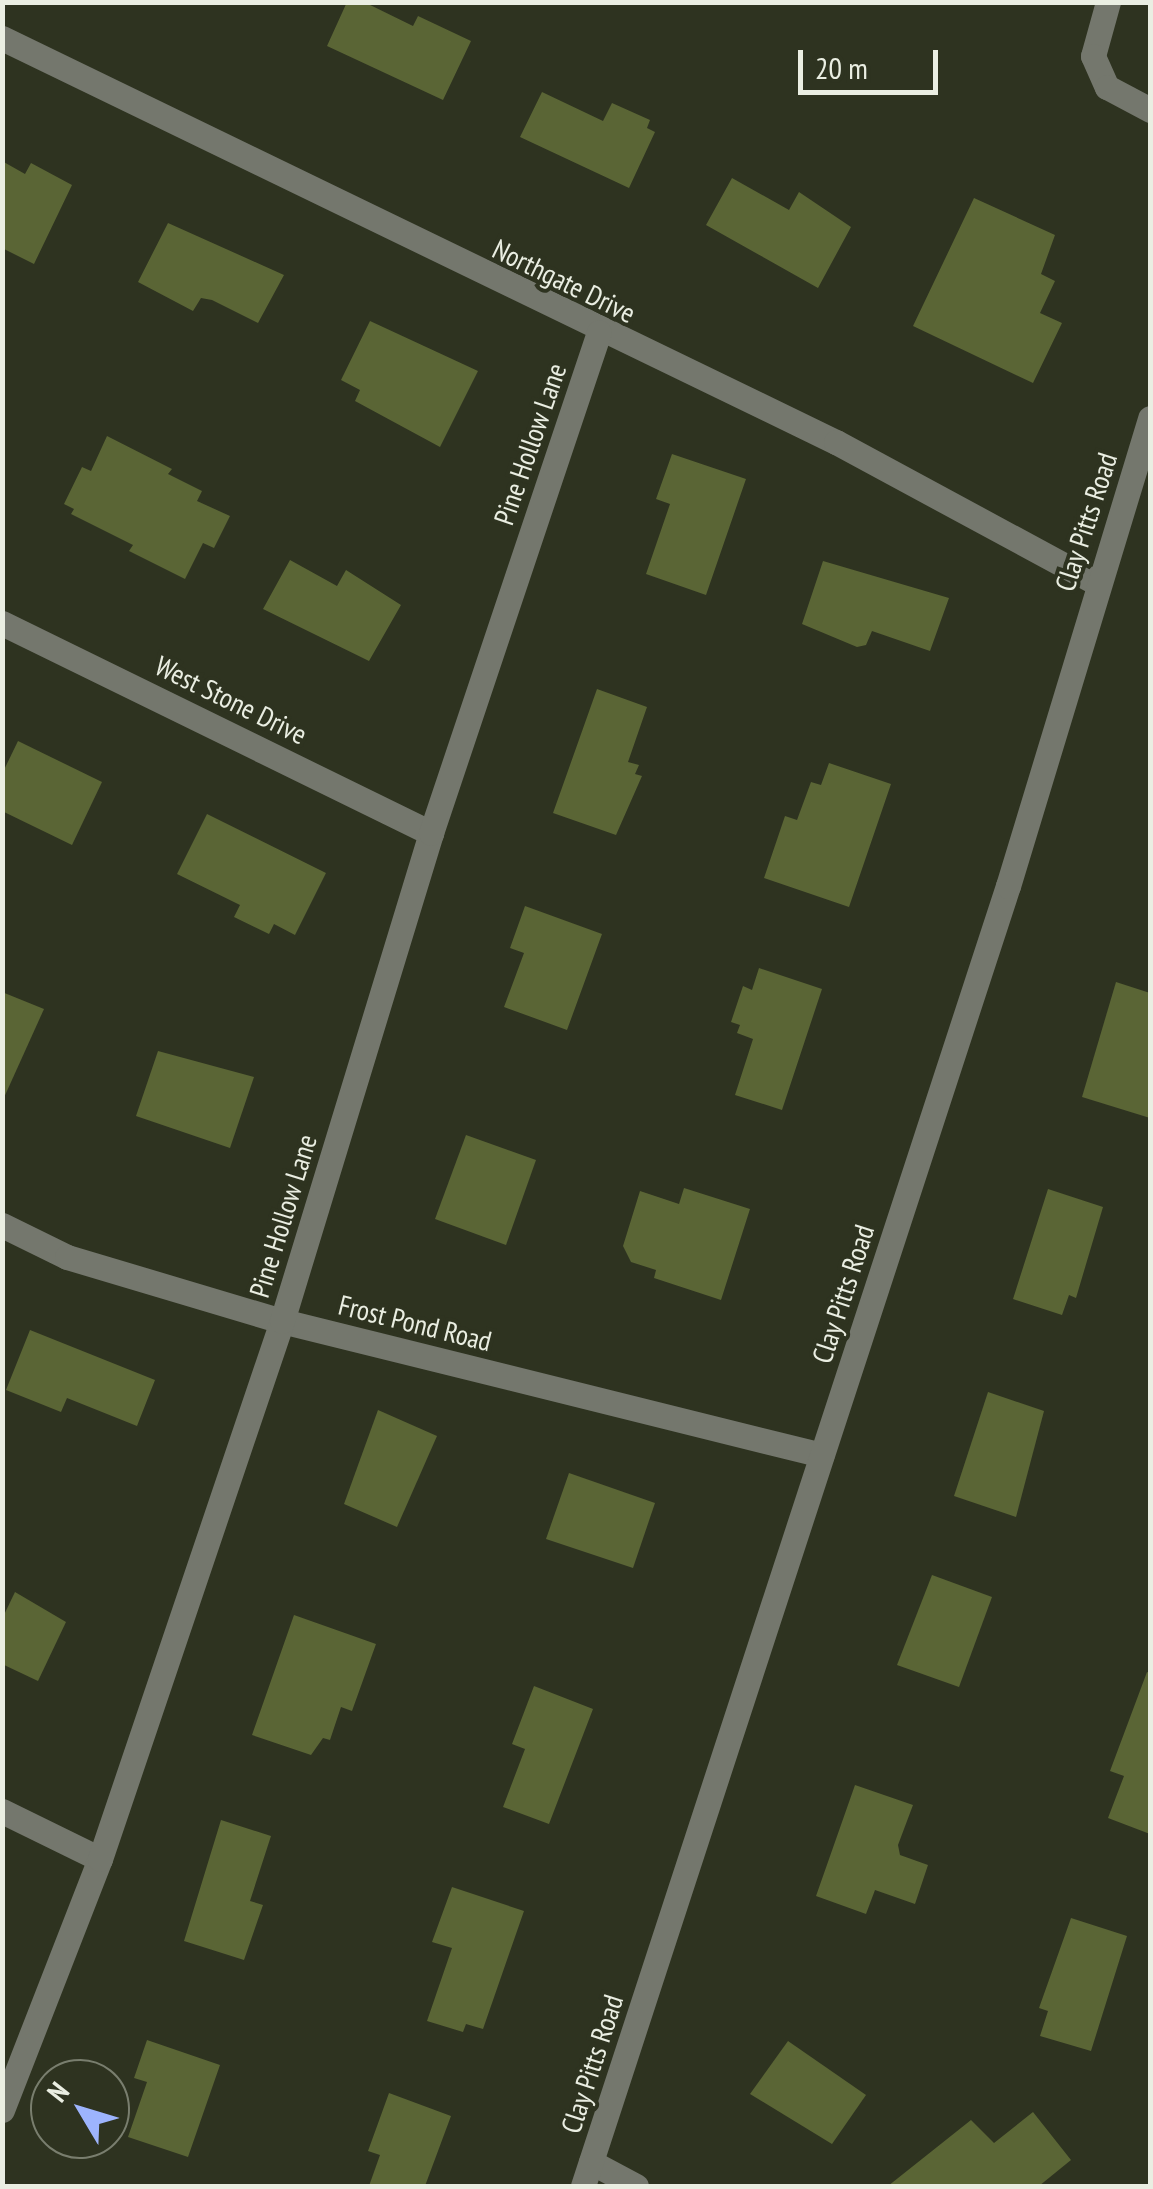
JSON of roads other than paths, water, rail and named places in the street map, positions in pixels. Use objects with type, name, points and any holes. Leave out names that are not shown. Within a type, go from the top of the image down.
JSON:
[{"type":"street","points":[[1108,2],[1093,56],[1108,87],[1150,110]]},
{"type":"street","name":"Northgate Drive","points":[[2,38],[599,332],[836,442],[1097,583]]},
{"type":"street","name":"Pine Hollow Lane","points":[[2,2110],[100,1859],[282,1321],[431,833],[599,332]]},
{"type":"street","name":"Clay Pitts Road","points":[[582,2186],[1008,886],[1150,418]]},
{"type":"street","name":"West Stone Drive","points":[[2,623],[431,833]]},
{"type":"street","name":"Frost Pond Road","points":[[2,1225],[66,1257],[282,1321],[822,1455]]},
{"type":"street","points":[[2,1812],[100,1859]]},
{"type":"street","points":[[592,2162],[636,2186]]}]
